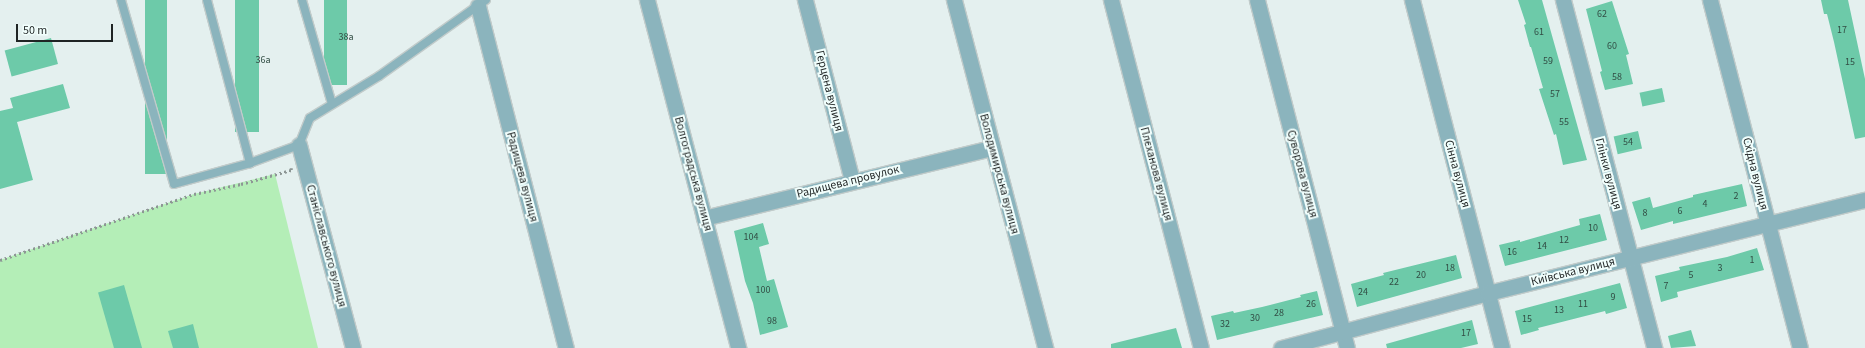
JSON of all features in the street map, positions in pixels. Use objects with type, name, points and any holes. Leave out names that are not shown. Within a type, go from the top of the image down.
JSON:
[{"type":"street","name":"Волгоградська вулиця","points":[[647,0],[738,348]]},
{"type":"street","name":"Герцена вулиця","points":[[805,0],[852,181]]},
{"type":"street","name":"Володимирська вулиця","points":[[954,0],[1045,348]]},
{"type":"street","name":"Плєханова вулиця","points":[[1111,0],[1201,348]]},
{"type":"street","name":"Суворова вулиця","points":[[1257,0],[1347,348]]},
{"type":"street","name":"Сінна вулиця","points":[[1412,0],[1502,348]]},
{"type":"street","name":"Глінки вулиця","points":[[1563,0],[1654,348]]},
{"type":"street","name":"Східна вулиця","points":[[1710,0],[1800,348]]},
{"type":"street","name":"Радищева вулиця","points":[[482,3],[566,348]]},
{"type":"street","name":"Станіславського вулиця","points":[[299,145],[353,348]]},
{"type":"street","name":"Радищева провулок","points":[[704,218],[992,148]]},
{"type":"street","name":"Київська вулиця","points":[[1281,348],[1488,293],[1865,200]]},
{"type":"lane","points":[[121,0],[174,184],[250,163],[299,145],[310,118],[379,76],[482,3]]},
{"type":"lane","points":[[207,0],[250,163]]},
{"type":"lane","points":[[302,0],[332,104]]},
{"type":"path","points":[[0,260],[194,194],[291,170],[299,145]]},
{"type":"green space","points":[[275,174],[318,348],[0,348],[0,260],[194,194]]},
{"type":"building","points":[[145,0],[167,0],[167,174],[145,174]]},
{"type":"building","points":[[235,0],[259,0],[259,132],[235,132]]},
{"type":"building","points":[[324,0],[347,0],[347,85],[324,85]]},
{"type":"building","points":[[1518,0],[1542,0],[1587,160],[1563,165],[1556,134],[1554,135],[1539,89],[1543,88],[1530,47],[1524,25],[1526,24]]},
{"type":"building","points":[[1821,0],[1848,0],[1865,79],[1865,137],[1855,139],[1834,42],[1827,14],[1824,14]]},
{"type":"building","points":[[1612,1],[1629,54],[1626,55],[1633,84],[1605,90],[1600,72],[1602,71],[1586,9]]},
{"type":"building","points":[[51,38],[58,64],[12,77],[5,50]]},
{"type":"building","points":[[63,84],[70,108],[17,122],[33,180],[0,189],[0,111],[13,108],[10,98]]},
{"type":"building","points":[[1662,88],[1665,102],[1642,106],[1640,93]]},
{"type":"building","points":[[1638,131],[1642,149],[1618,154],[1614,137]]},
{"type":"building","points":[[1742,184],[1747,206],[1673,224],[1673,221],[1641,230],[1632,202],[1650,197],[1653,208],[1693,197],[1693,195]]},
{"type":"building","points":[[1600,214],[1607,240],[1505,266],[1499,245],[1520,240],[1520,242],[1580,225],[1579,219]]},
{"type":"building","points":[[763,223],[769,244],[759,247],[767,281],[774,279],[788,327],[760,335],[753,303],[745,281],[734,231]]},
{"type":"building","points":[[1757,248],[1764,270],[1677,292],[1678,297],[1661,302],[1655,276],[1680,270],[1679,267],[1727,257]]},
{"type":"building","points":[[1456,255],[1462,278],[1357,307],[1351,284],[1384,275],[1383,273]]},
{"type":"building","points":[[1620,283],[1627,308],[1606,314],[1605,311],[1538,328],[1539,330],[1521,335],[1515,311]]},
{"type":"building","points":[[124,285],[142,348],[114,348],[98,292]]},
{"type":"building","points":[[1317,291],[1323,315],[1217,340],[1211,316],[1262,307],[1301,297],[1300,295]]},
{"type":"building","points":[[1472,320],[1478,344],[1461,348],[1387,348],[1386,344]]},
{"type":"building","points":[[193,324],[199,348],[173,348],[168,331]]},
{"type":"building","points":[[1176,328],[1182,348],[1111,348],[1111,344]]},
{"type":"building","points":[[1691,330],[1696,346],[1671,348],[1668,336]]}]
